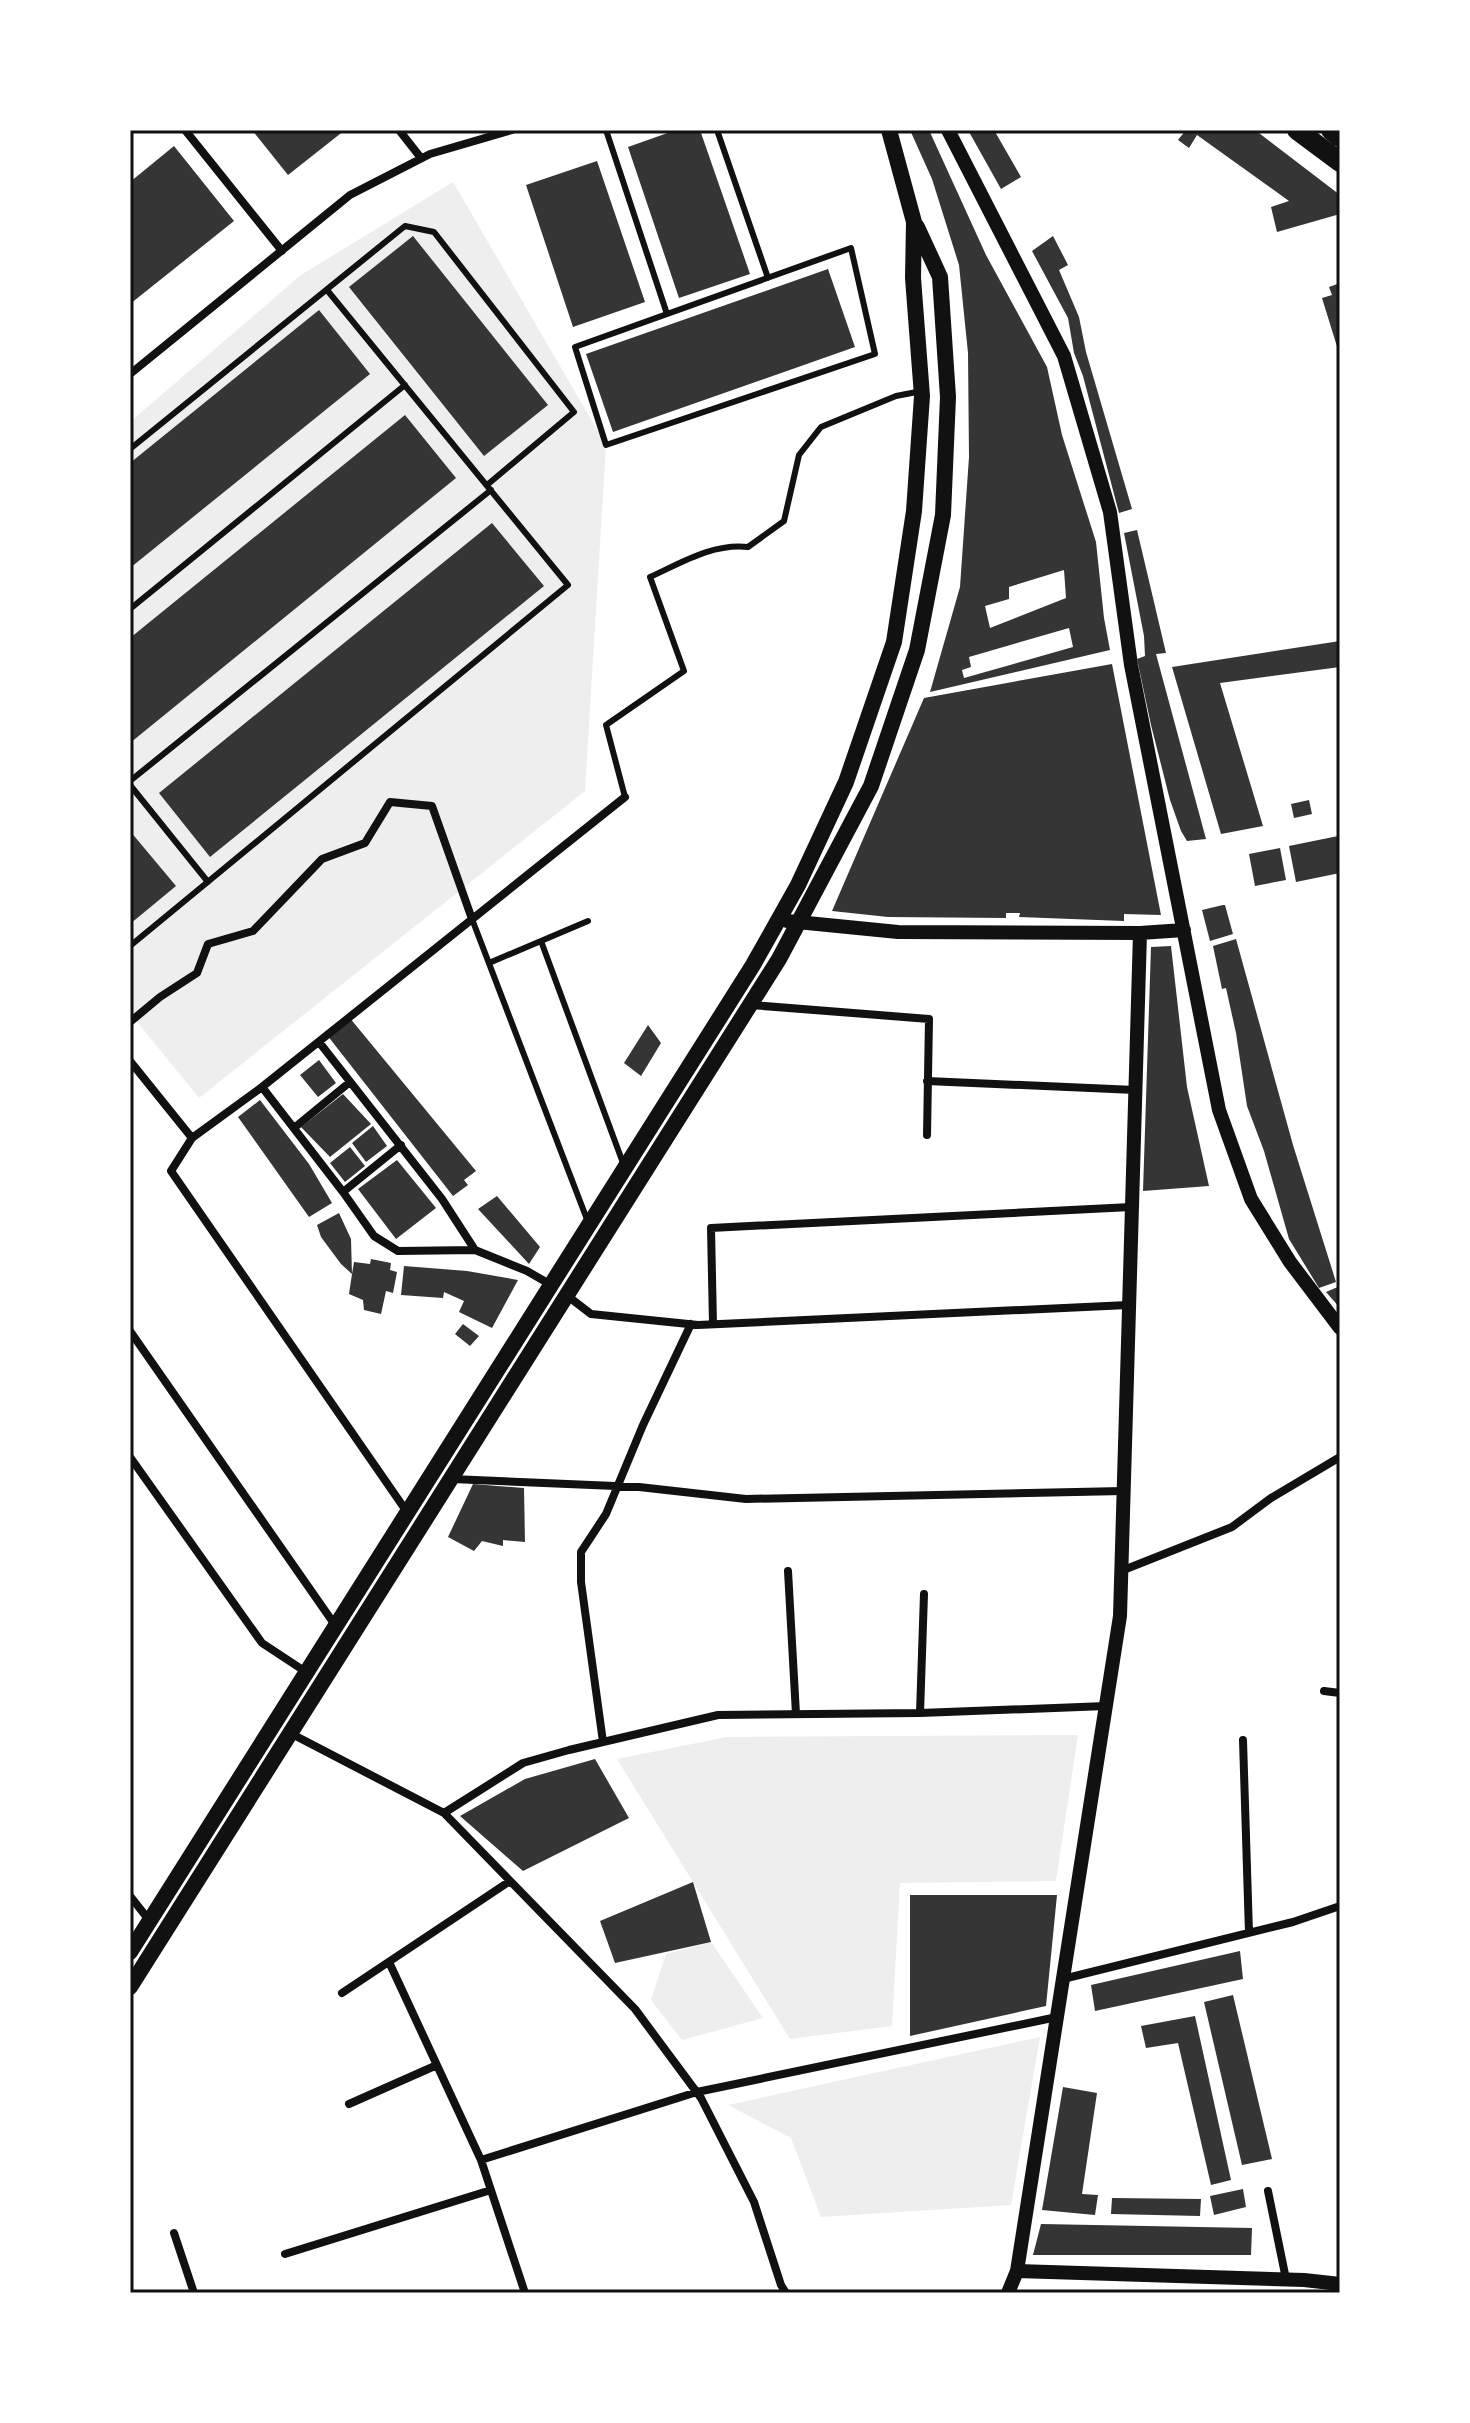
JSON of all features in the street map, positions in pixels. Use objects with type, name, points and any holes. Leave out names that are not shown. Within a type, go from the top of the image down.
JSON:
[{"type":"main road","points":[[130,1987],[751,1005],[871,786],[917,650],[943,515],[948,397],[940,277],[914,222],[889,130]]},
{"type":"main road","points":[[1297,130],[1340,162]]},
{"type":"main road","points":[[1331,130],[1340,137]]},
{"type":"main road","points":[[130,1952],[753,965],[798,885],[846,782],[894,642],[914,511],[922,391],[913,278],[914,222]]},
{"type":"street","points":[[185,130],[282,251]]},
{"type":"street","points":[[399,130],[421,158]]},
{"type":"street","points":[[130,374],[350,195],[421,158],[512,130]]},
{"type":"street","points":[[948,130],[1064,356],[1110,512],[1131,665],[1219,1110],[1251,1199],[1290,1262],[1340,1328]]},
{"type":"street","points":[[407,1512],[171,1171],[192,1138],[262,1087],[625,797]]},
{"type":"street","points":[[130,1022],[160,997],[197,973],[208,944],[253,931],[322,859],[365,843],[390,802],[432,806],[472,919]]},
{"type":"street","points":[[779,919],[798,924],[898,932],[1140,933],[1184,930]]},
{"type":"street","points":[[1008,2293],[1017,2271],[1120,1616],[1140,933]]},
{"type":"street","points":[[751,1005],[929,1019],[927,1135]]},
{"type":"street","points":[[319,1042],[442,1199],[475,1250]]},
{"type":"street","points":[[130,1061],[192,1138]]},
{"type":"street","points":[[927,1081],[1135,1090]]},
{"type":"street","points":[[294,1128],[350,1082]]},
{"type":"street","points":[[262,1087],[374,1236],[398,1251],[475,1250],[527,1271],[591,1314],[713,1324],[1128,1305]]},
{"type":"street","points":[[343,1192],[401,1145]]},
{"type":"street","points":[[713,1324],[711,1228],[1131,1207]]},
{"type":"street","points":[[603,1742],[581,1582],[581,1552],[606,1514],[616,1485],[691,1324]]},
{"type":"street","points":[[130,1331],[335,1625]]},
{"type":"street","points":[[130,1457],[262,1643],[306,1672]]},
{"type":"street","points":[[1121,1571],[1232,1527],[1271,1498],[1340,1457]]},
{"type":"street","points":[[452,1479],[616,1485],[746,1499],[1123,1491]]},
{"type":"street","points":[[788,1571],[796,1714]]},
{"type":"street","points":[[920,1713],[924,1594]]},
{"type":"street","points":[[1324,1691],[1340,1693]]},
{"type":"street","points":[[444,1813],[523,1763],[718,1715],[920,1713],[1106,1706]]},
{"type":"street","points":[[273,1725],[444,1813],[635,2009],[697,2092],[754,2202],[786,2293]]},
{"type":"street","points":[[1243,1740],[1249,1933]]},
{"type":"street","points":[[342,1993],[510,1881]]},
{"type":"street","points":[[130,1896],[162,1936]]},
{"type":"street","points":[[1063,1979],[1249,1933],[1340,1906]]},
{"type":"street","points":[[389,1962],[481,2160],[525,2293]]},
{"type":"street","points":[[481,2160],[697,2092],[1057,2017]]},
{"type":"street","points":[[349,2104],[437,2065]]},
{"type":"street","points":[[285,2254],[491,2190]]},
{"type":"street","points":[[1268,2191],[1286,2279]]},
{"type":"street","points":[[174,2233],[194,2293]]},
{"type":"street","points":[[1017,2271],[1286,2279],[1340,2284]]},
{"type":"lane","points":[[606,130],[667,314]]},
{"type":"lane","points":[[717,130],[768,278]]},
{"type":"lane","points":[[130,449],[405,226],[434,232],[574,412],[489,487],[130,783],[208,882]]},
{"type":"lane","points":[[851,248],[875,354],[606,445],[575,347],[768,278],[851,248]]},
{"type":"lane","points":[[130,946],[568,585],[327,290]]},
{"type":"lane","points":[[130,609],[405,385]]},
{"type":"lane","points":[[625,797],[606,725],[684,671],[650,577],[702,554],[732,545],[748,547],[784,521],[799,455],[821,427],[896,396],[922,391]]},
{"type":"lane","points":[[472,919],[589,1225]]},
{"type":"lane","points":[[489,963],[588,921]]},
{"type":"lane","points":[[541,941],[625,1168]]},
{"type":"shaded area","points":[[453,182],[606,445],[585,791],[199,1098],[130,1013],[130,422],[301,275]]},
{"type":"shaded area","points":[[1078,1735],[1056,1881],[900,1883],[892,2026],[790,2039],[617,1759],[727,1737]]},
{"type":"shaded area","points":[[711,1942],[763,2018],[682,2040],[651,2000],[666,1954]]},
{"type":"shaded area","points":[[1040,2037],[1011,2205],[821,2217],[791,2138],[728,2105]]},
{"type":"building","points":[[252,130],[345,130],[288,175]]},
{"type":"building","points":[[676,130],[700,130],[750,274],[679,298],[628,147]]},
{"type":"building","points":[[910,130],[929,130],[986,255],[1047,367],[1062,435],[1096,542],[1110,650],[930,692],[960,587],[969,457],[968,353],[959,265],[932,179]],"holes":[[[1064,570],[1066,598],[990,628],[985,606],[1009,599],[1009,587]],[[1069,628],[1073,647],[964,678],[962,670],[971,667],[969,657]]]},
{"type":"building","points":[[968,130],[994,130],[1021,177],[1001,189]]},
{"type":"building","points":[[1186,130],[1255,130],[1340,195],[1340,214],[1277,232],[1271,207],[1289,201],[1197,135],[1189,148],[1178,140]]},
{"type":"building","points":[[174,146],[234,221],[130,304],[130,182]]},
{"type":"building","points":[[597,161],[645,302],[573,327],[526,185]]},
{"type":"building","points":[[413,236],[548,405],[484,456],[349,287]]},
{"type":"building","points":[[1053,236],[1068,265],[1059,270],[1079,317],[1086,352],[1132,509],[1119,513],[1083,376],[1074,353],[1068,318],[1032,251]]},
{"type":"building","points":[[828,269],[855,347],[613,432],[586,354]]},
{"type":"building","points":[[1340,283],[1339,353],[1322,298],[1332,295],[1329,287]]},
{"type":"building","points":[[319,310],[370,374],[130,568],[130,463]]},
{"type":"building","points":[[405,415],[456,478],[130,743],[130,638]]},
{"type":"building","points":[[492,523],[544,586],[210,857],[159,793]]},
{"type":"building","points":[[1137,530],[1166,653],[1156,654],[1206,839],[1187,841],[1181,831],[1151,725],[1137,659],[1145,656],[1144,636],[1124,533]]},
{"type":"building","points":[[1340,641],[1340,667],[1220,683],[1263,826],[1221,834],[1172,667]]},
{"type":"building","points":[[1112,664],[1161,915],[1124,914],[1124,921],[1019,917],[1020,913],[1006,913],[1006,918],[888,917],[832,911],[924,698]]},
{"type":"building","points":[[1309,800],[1312,814],[1294,818],[1291,804]]},
{"type":"building","points":[[130,831],[176,886],[130,924]]},
{"type":"building","points":[[1338,836],[1340,873],[1296,882],[1289,846]]},
{"type":"building","points":[[1280,848],[1286,880],[1255,886],[1249,854]]},
{"type":"building","points":[[1225,905],[1233,934],[1210,941],[1202,910]]},
{"type":"building","points":[[1236,939],[1293,1145],[1336,1282],[1319,1288],[1289,1239],[1264,1151],[1247,1106],[1236,1033],[1213,946]]},
{"type":"building","points":[[1171,946],[1187,1087],[1209,1186],[1143,1191],[1151,947]]},
{"type":"building","points":[[349,1017],[476,1171],[464,1180],[468,1185],[453,1196],[327,1035]]},
{"type":"building","points":[[648,1025],[661,1043],[641,1076],[624,1063]]},
{"type":"building","points":[[319,1060],[336,1083],[318,1097],[300,1075]]},
{"type":"building","points":[[343,1094],[371,1124],[330,1157],[301,1127]]},
{"type":"building","points":[[260,1100],[309,1164],[332,1203],[309,1217],[238,1117]]},
{"type":"building","points":[[373,1126],[387,1146],[366,1162],[352,1143]]},
{"type":"building","points":[[350,1147],[365,1166],[345,1182],[330,1163]]},
{"type":"building","points":[[397,1160],[436,1208],[396,1239],[358,1189]]},
{"type":"building","points":[[497,1196],[540,1247],[529,1264],[478,1209]]},
{"type":"building","points":[[339,1213],[351,1239],[352,1274],[321,1237],[317,1225]]},
{"type":"building","points":[[371,1259],[391,1263],[390,1270],[397,1272],[393,1293],[386,1291],[381,1314],[364,1310],[363,1300],[349,1294],[354,1262],[370,1264]]},
{"type":"building","points":[[404,1266],[467,1271],[518,1280],[492,1328],[459,1312],[464,1301],[444,1292],[443,1298],[401,1295]]},
{"type":"building","points":[[1340,1286],[1340,1308],[1326,1292]]},
{"type":"building","points":[[463,1324],[479,1336],[470,1346],[455,1334]]},
{"type":"building","points":[[473,1484],[524,1488],[525,1542],[503,1540],[503,1546],[482,1541],[474,1551],[448,1537]]},
{"type":"building","points":[[595,1759],[629,1818],[523,1871],[460,1816],[525,1779]]},
{"type":"building","points":[[693,1882],[711,1942],[615,1963],[600,1921]]},
{"type":"building","points":[[910,1895],[1057,1895],[1046,2006],[910,2036]]},
{"type":"building","points":[[1240,1951],[1243,1979],[1095,2011],[1091,1985]]},
{"type":"building","points":[[1233,1995],[1272,2159],[1242,2165],[1204,2002]]},
{"type":"building","points":[[1195,2016],[1231,2180],[1211,2185],[1178,2043],[1146,2048],[1141,2026]]},
{"type":"building","points":[[1063,2087],[1097,2093],[1082,2194],[1098,2195],[1095,2215],[1042,2210]]},
{"type":"building","points":[[1243,2189],[1246,2207],[1214,2215],[1210,2196]]},
{"type":"building","points":[[1112,2198],[1201,2199],[1200,2216],[1111,2214]]},
{"type":"building","points":[[1041,2224],[1252,2228],[1251,2255],[1033,2255]]}]
